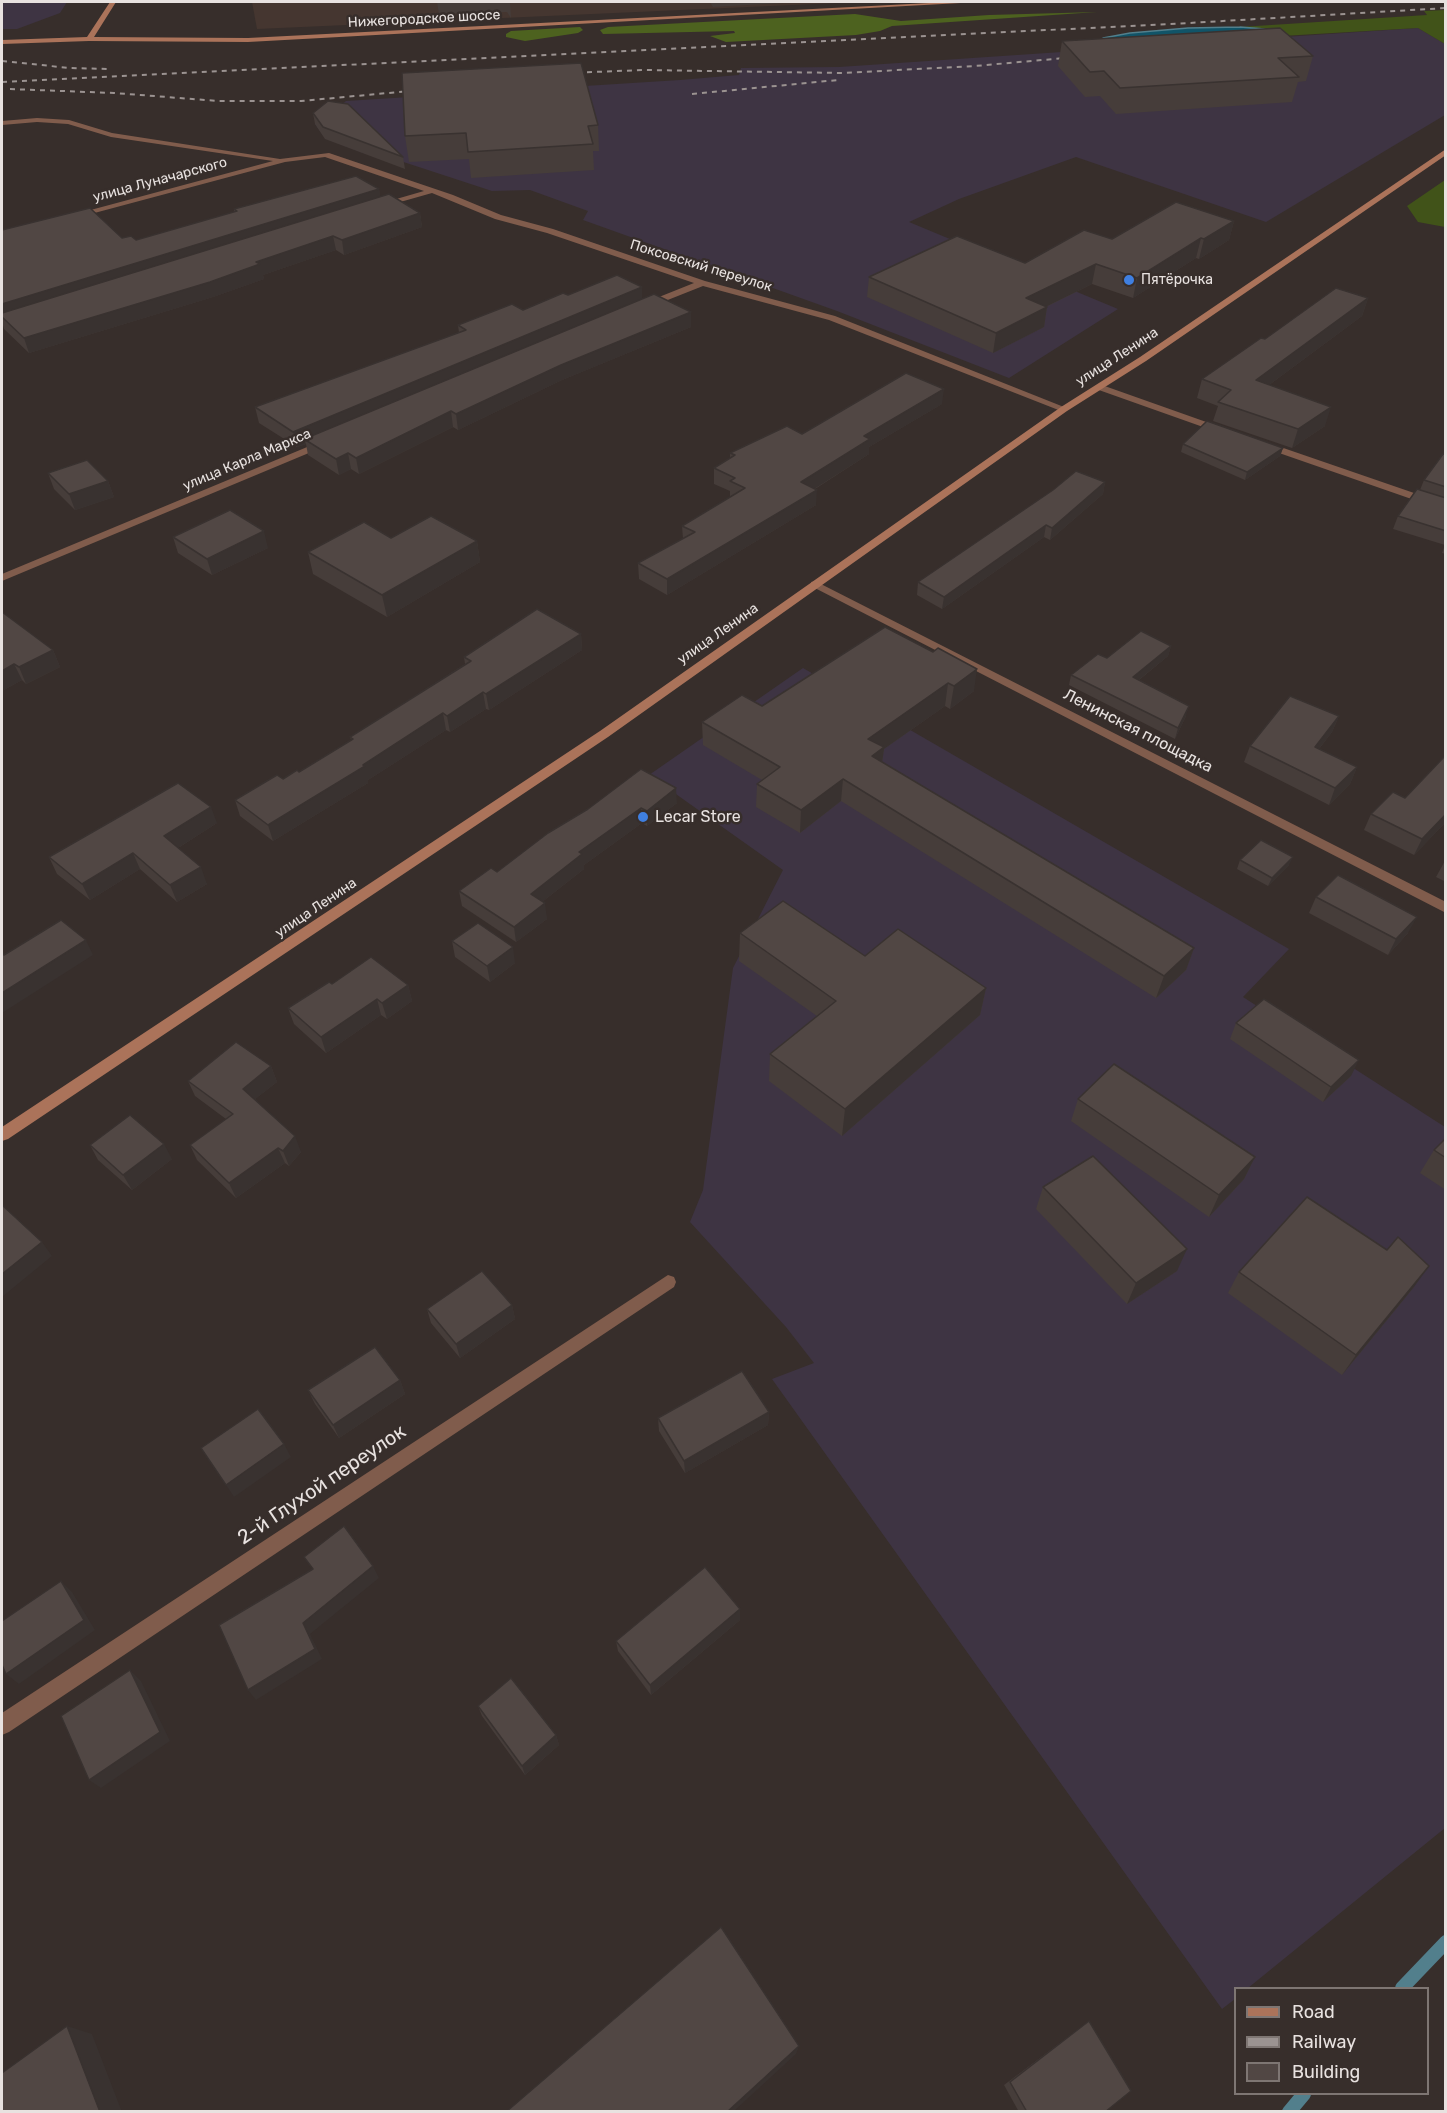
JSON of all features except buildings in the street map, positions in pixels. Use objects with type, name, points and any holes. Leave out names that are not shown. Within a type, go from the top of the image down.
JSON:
[{"type":"main road","points":[[89,39],[113,2]]},
{"type":"main road","name":"Нижегородское шоссе","points":[[2,42],[89,39],[165,41],[260,39],[976,2]]},
{"type":"main road","name":"улица Ленина","points":[[2,1135],[604,734],[1064,409],[1446,150]]},
{"type":"street","points":[[2,123],[37,120],[69,122],[111,135],[285,160]]},
{"type":"street","name":"улица Луначарского","points":[[62,220],[285,160],[327,155]]},
{"type":"street","name":"Поксовский переулок","points":[[327,155],[498,217],[550,231],[702,283],[832,318],[1064,409]]},
{"type":"street","points":[[377,208],[431,191]]},
{"type":"street","points":[[637,310],[702,283]]},
{"type":"street","points":[[1099,387],[1234,435]]},
{"type":"street","name":"улица Карла Маркса","points":[[2,578],[333,440]]},
{"type":"street","points":[[1257,442],[1446,508]]},
{"type":"street","name":"Ленинская площадка","points":[[815,584],[1446,908]]},
{"type":"street","name":"2-й Глухой переулок","points":[[2,1725],[668,1282]]},
{"type":"shaded area","points":[[2,2],[67,2],[60,13],[17,29],[2,29]]},
{"type":"shaded area","points":[[252,2],[860,2],[257,29]]},
{"type":"shaded area","points":[[1418,28],[1445,44],[1445,115],[1266,222],[1076,157],[959,199],[909,222],[1118,309],[1009,378],[837,311],[583,220],[588,211],[530,190],[492,191],[373,152],[366,154],[342,145],[347,143],[323,135],[315,124],[346,101],[680,80],[739,75],[741,68],[839,67]]},
{"type":"shaded area","points":[[803,668],[1289,949],[1243,997],[1445,1127],[1445,1828],[1249,1987],[1234,1987],[1234,2000],[1222,2009],[772,1379],[814,1363],[786,1327],[690,1222],[703,1190],[733,968],[783,870],[649,775]]},
{"type":"green space","points":[[1445,10],[1445,44],[1418,28],[1282,36],[1268,33],[1264,29],[1240,27],[1427,15],[1424,11]]},
{"type":"green space","points":[[1097,12],[892,26],[880,31],[856,35],[726,42],[710,36],[735,33],[734,31],[603,34],[600,30],[608,27],[855,14],[901,21],[989,15]]},
{"type":"green space","points":[[580,27],[583,30],[578,33],[525,41],[506,37],[506,34],[511,31]]},
{"type":"green space","points":[[1445,180],[1445,227],[1418,222],[1407,206]]},
{"type":"water","points":[[1188,28],[1265,29],[1258,34],[1112,43],[1103,38],[1130,33]]},
{"type":"waterway","points":[[1403,1987],[1446,1942]]},
{"type":"waterway","points":[[1289,2112],[1303,2095]]},
{"type":"railway","points":[[2,82],[1189,23],[1446,8]]},
{"type":"railway","points":[[567,73],[644,70],[842,73],[975,66],[1076,57]]},
{"type":"railway","points":[[2,61],[70,68],[108,69]]},
{"type":"railway","points":[[692,94],[838,80]]},
{"type":"railway","points":[[10,89],[114,93],[219,101],[301,101],[421,90]]},
{"type":"place","name":"Пятёрочка","points":[[1129,280]]},
{"type":"place","name":"Lecar Store","points":[[643,817]]}]
